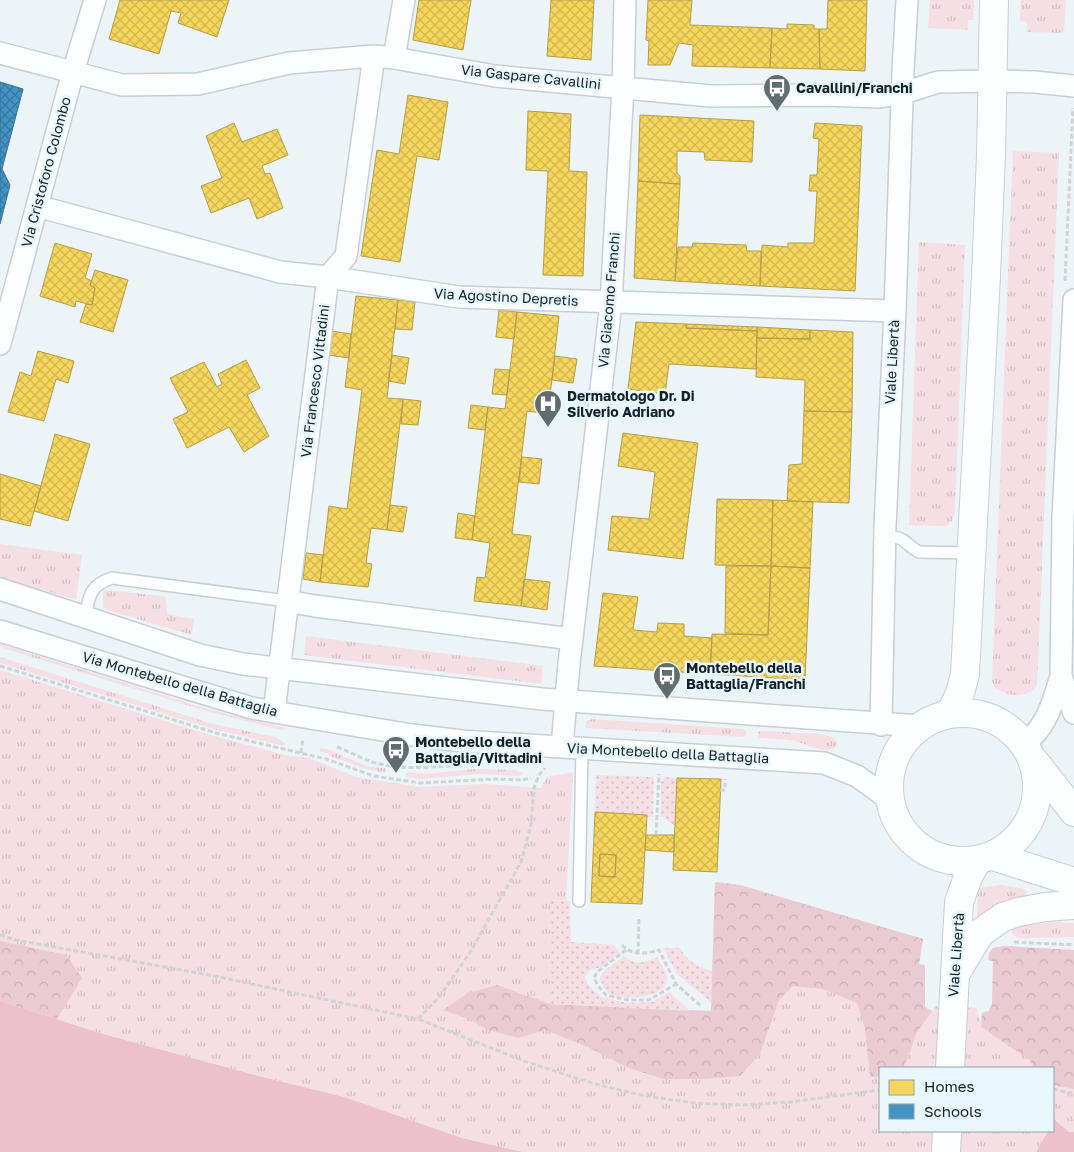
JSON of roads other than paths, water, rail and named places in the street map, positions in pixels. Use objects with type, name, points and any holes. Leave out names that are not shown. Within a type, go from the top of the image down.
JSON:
[{"type":"main road","points":[[950,714],[960,693],[965,674],[988,220],[994,0]]},
{"type":"main road","points":[[965,674],[971,692],[984,716]]},
{"type":"main road","points":[[1028,751],[1037,774],[1038,791],[1036,807],[1020,837],[1007,848],[985,858],[960,862],[943,859],[928,853],[914,843],[903,831],[894,816],[890,800],[889,783],[892,767],[898,752],[907,738],[920,726],[934,719],[950,714],[967,713],[984,716],[1006,726],[1028,751],[1074,812]]},
{"type":"main road","points":[[985,858],[1074,882]]},
{"type":"main road","name":"Viale Libertà","points":[[950,1067],[959,902],[968,877],[985,858]]},
{"type":"main road","name":"Viale Libertà","points":[[943,859],[959,902]]},
{"type":"main road","points":[[954,977],[980,933],[1003,917],[1044,907],[1074,905]]},
{"type":"main road","points":[[946,1152],[947,1132]]},
{"type":"street","name":"Via Cristoforo Colombo","points":[[0,344],[73,72],[95,0]]},
{"type":"street","points":[[328,277],[346,256],[384,57],[404,0]]},
{"type":"street","name":"Via Giacomo Franchi","points":[[572,747],[565,700],[611,303],[623,87],[625,0]]},
{"type":"street","name":"Viale Libertà","points":[[881,725],[884,527],[907,0]]},
{"type":"street","name":"Via Gaspare Cavallini","points":[[0,53],[122,85],[198,84],[289,63],[384,57],[495,76],[711,96],[824,95],[880,97],[902,93],[938,82],[1035,82],[1074,86]]},
{"type":"street","name":"Via Agostino Depretis","points":[[37,206],[280,272],[328,277],[459,297],[894,311]]},
{"type":"street","name":"Via Francesco Vittadini","points":[[274,712],[328,277]]},
{"type":"street","points":[[1028,751],[1034,736],[1045,722],[1061,676],[1063,517],[1074,300]]},
{"type":"street","points":[[0,590],[200,655],[243,664],[542,699],[881,725],[920,726]]},
{"type":"street","points":[[287,601],[572,639]]},
{"type":"street","name":"Via Montebello della Battaglia","points":[[0,631],[252,708],[412,735],[462,740],[824,763],[857,776],[890,800]]},
{"type":"street","points":[[1061,676],[1074,713]]},
{"type":"lane","points":[[885,537],[896,537],[906,541],[912,549],[919,552],[972,553]]},
{"type":"lane","points":[[85,617],[90,596],[97,583],[112,578],[287,601]]},
{"type":"lane","points":[[572,747],[579,901]]},
{"type":"place","name":"Cavallini/Franchi","points":[[777,112]]},
{"type":"place","name":"Dermatologo Dr. Di Silverio Adriano","points":[[548,428]]},
{"type":"place","name":"Montebello della Battaglia/Franchi","points":[[667,700]]},
{"type":"place","name":"Montebello della Battaglia/Vittadini","points":[[396,774]]}]
